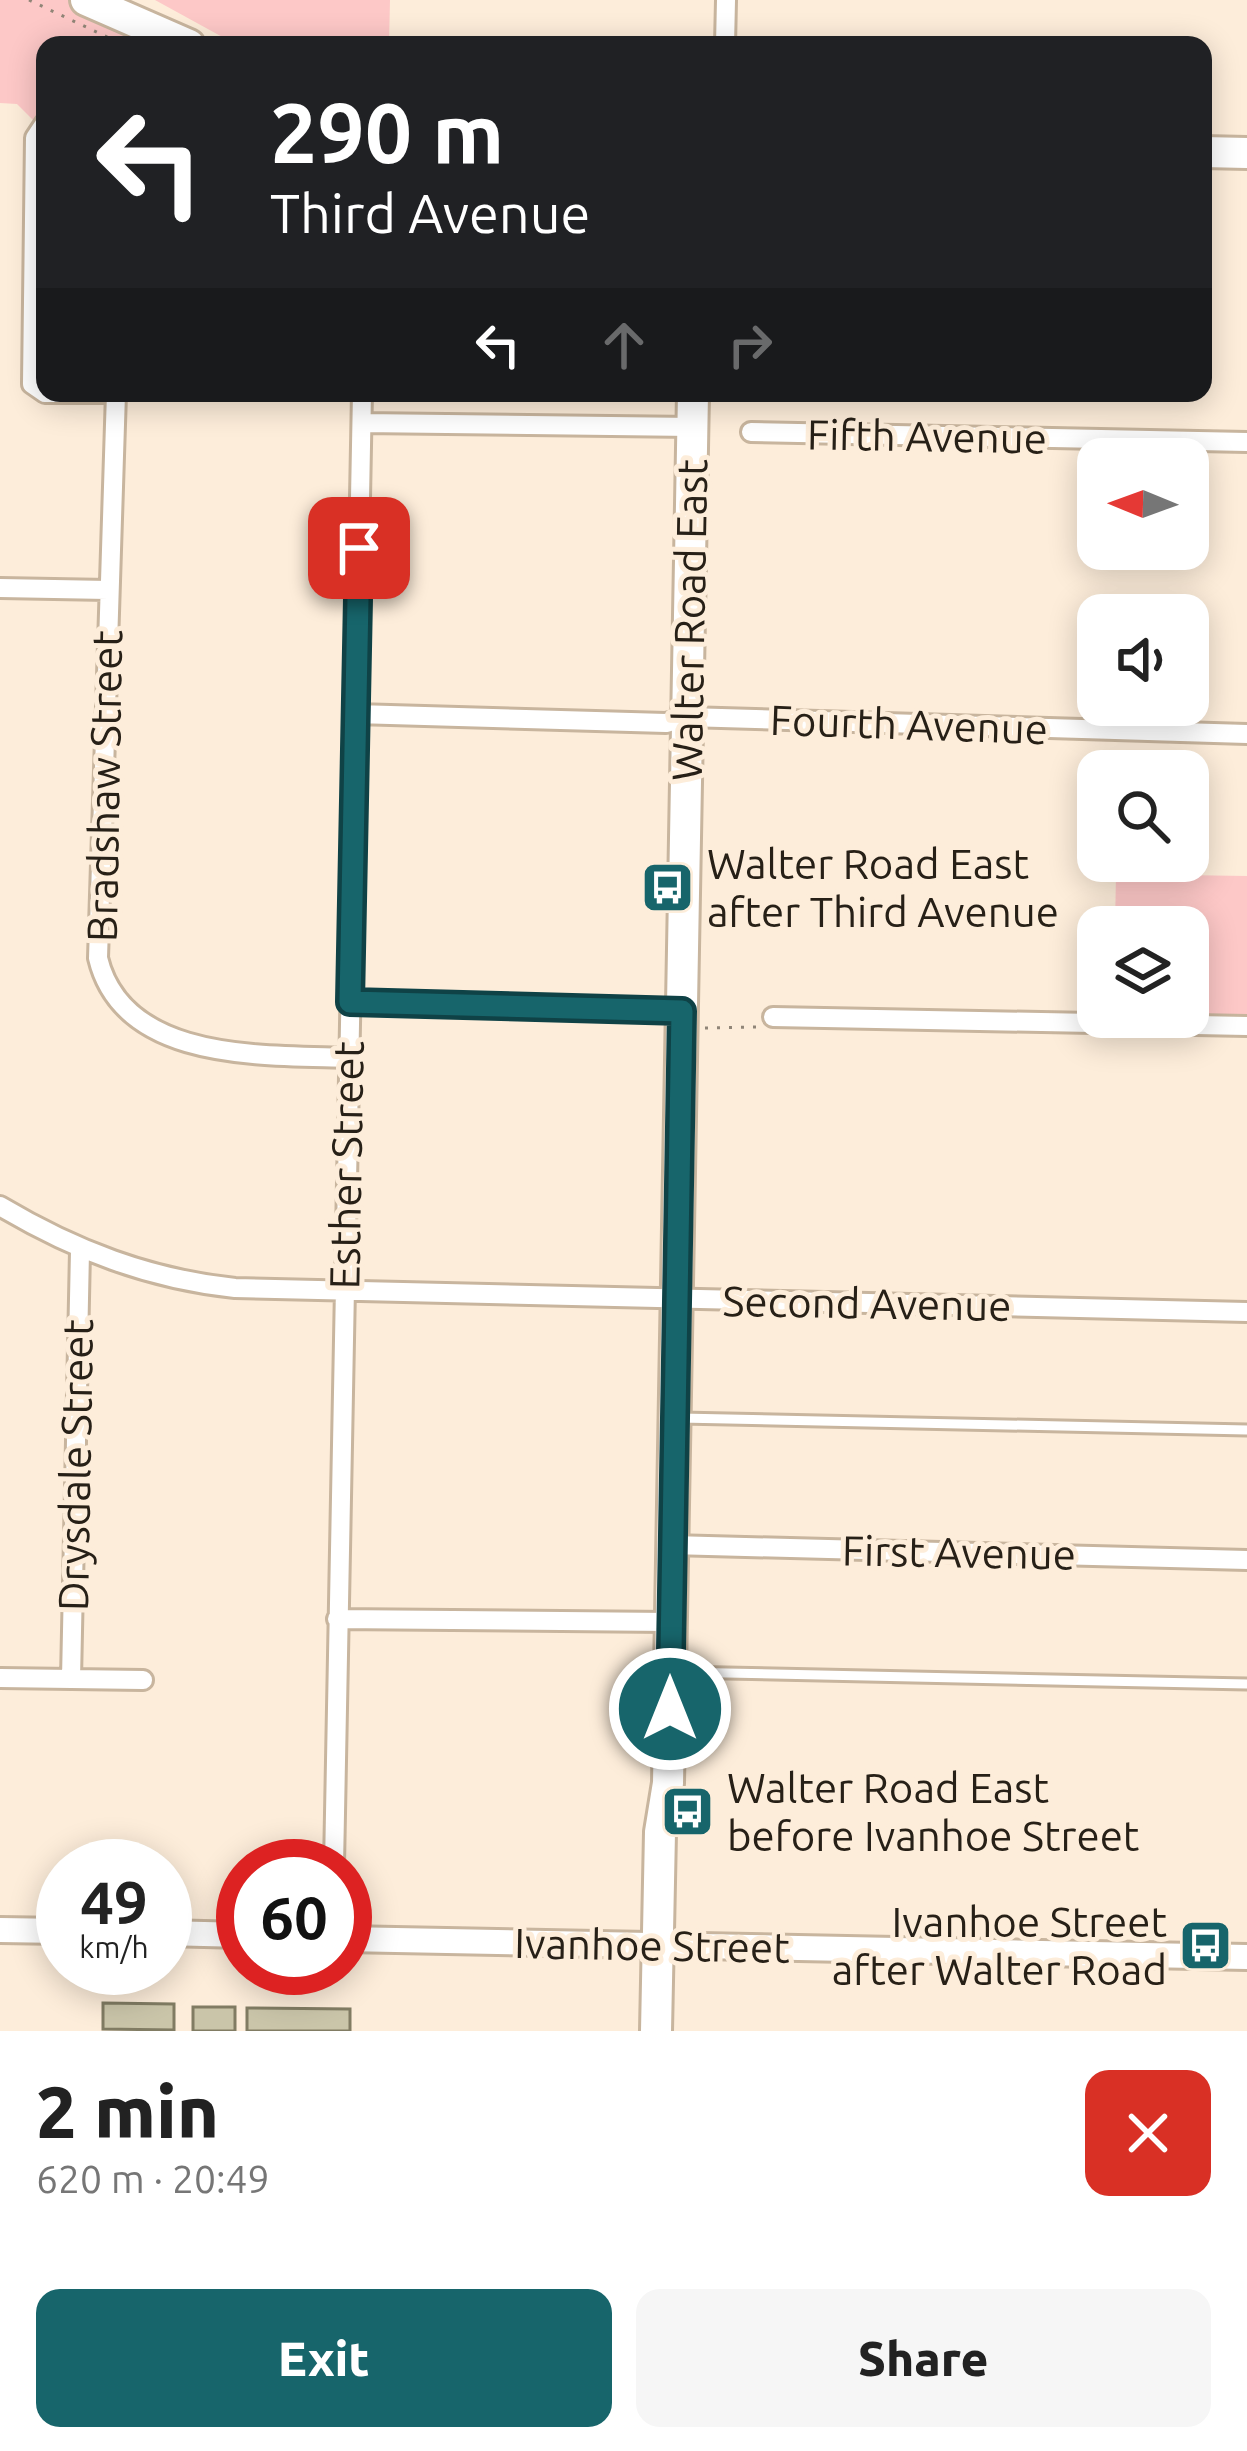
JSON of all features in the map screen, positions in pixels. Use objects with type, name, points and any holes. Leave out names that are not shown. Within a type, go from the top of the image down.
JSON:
[{"type":"main road","points":[[86,0],[160,36]]},
{"type":"main road","points":[[1212,152],[1247,153]]},
{"type":"main road","name":"Walter Road East","points":[[673,2031],[660,1832],[668,1783],[677,1299],[693,1020],[687,717],[694,402]]},
{"type":"main road","name":"Walter Road East","points":[[656,2031],[666,1947]]},
{"type":"street","points":[[725,36],[726,0]]},
{"type":"street","name":"Bradshaw Street","points":[[36,135],[32,384],[36,387]]},
{"type":"street","name":"Bradshaw Street","points":[[116,402],[98,958],[105,986],[125,1012],[197,1045],[253,1054],[349,1058]]},
{"type":"street","name":"Esther Street","points":[[334,1839],[362,402]]},
{"type":"street","points":[[362,424],[693,428]]},
{"type":"street","name":"Fifth Avenue","points":[[751,432],[1247,442]]},
{"type":"street","points":[[0,587],[108,590]]},
{"type":"street","name":"Fourth Avenue","points":[[356,714],[666,723],[687,717],[1247,734]]},
{"type":"street","points":[[350,1002],[693,1020]]},
{"type":"street","points":[[773,1017],[1247,1026]]},
{"type":"street","name":"Second Avenue","points":[[0,1206],[80,1251],[202,1284],[1247,1312]]},
{"type":"street","name":"Drysdale Street","points":[[71,1679],[80,1251]]},
{"type":"street","name":"First Avenue","points":[[670,1545],[1247,1560]]},
{"type":"street","points":[[337,1619],[669,1622]]},
{"type":"street","points":[[0,1678],[143,1680]]},
{"type":"street","points":[[0,1930],[36,1931]]},
{"type":"street","name":"Ivanhoe Street","points":[[372,1940],[1247,1958]]},
{"type":"lane","points":[[675,1418],[1247,1430]]},
{"type":"lane","points":[[670,1672],[1247,1684]]},
{"type":"path","points":[[29,0],[105,36]]},
{"type":"path","points":[[693,1020],[755,1028],[773,1017]]},
{"type":"shaded area","points":[[0,0],[86,0],[148,36],[36,36],[36,123],[17,104],[0,103]]},
{"type":"shaded area","points":[[155,0],[390,0],[389,36],[221,36]]},
{"type":"shaded area","points":[[1209,875],[1247,876],[1247,1026],[1209,1020],[1209,906],[1115,906],[1116,882],[1209,882]]},
{"type":"building","points":[[103,2003],[174,2004],[174,2030],[103,2029]]},
{"type":"building","points":[[193,2007],[235,2007],[235,2031],[193,2031]]},
{"type":"building","points":[[247,2008],[350,2009],[350,2031],[247,2031]]},
{"type":"place","name":"Walter Road East after Third Avenue","points":[[668,887]]},
{"type":"place","name":"Walter Road East before Ivanhoe Street","points":[[688,1811]]},
{"type":"place","name":"Ivanhoe Street after Walter Road","points":[[1206,1945]]},
{"type":"route","points":[[359,548],[350,1002],[682,1011],[670,1709]]}]
